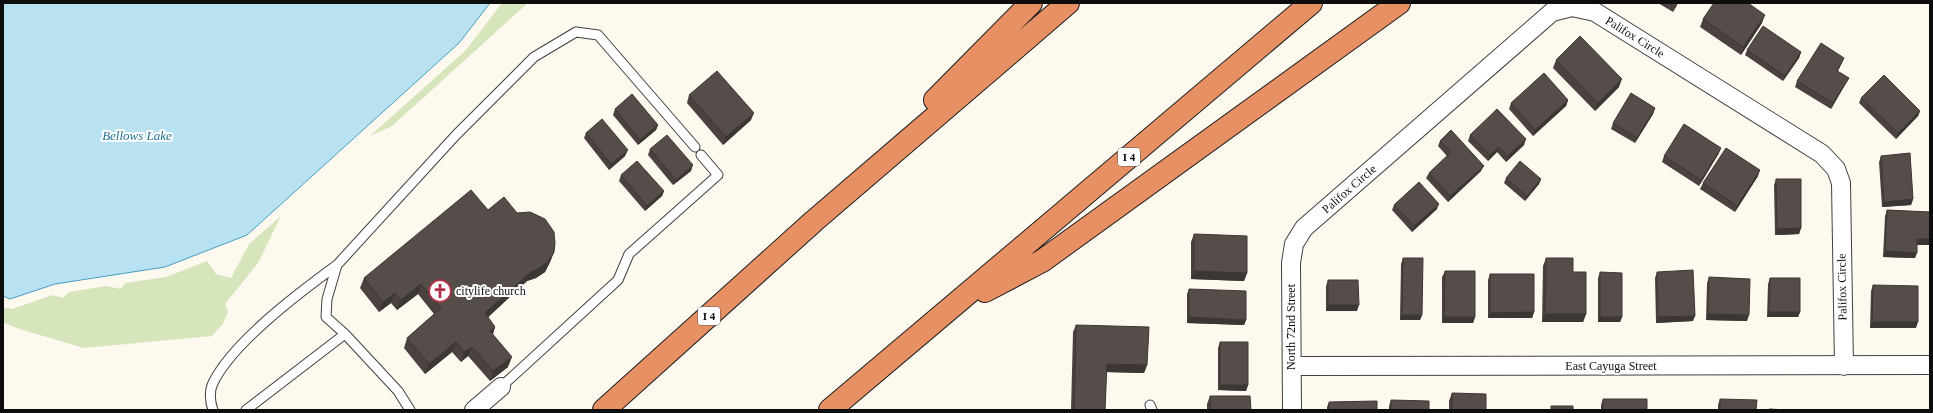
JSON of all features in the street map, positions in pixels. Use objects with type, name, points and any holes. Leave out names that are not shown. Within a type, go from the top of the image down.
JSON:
[{"type":"highway","points":[[814,221],[1031,3]]},
{"type":"highway","name":"I 4","points":[[604,410],[814,221],[1068,3]]},
{"type":"highway","name":"I 4","points":[[830,410],[1311,3]]},
{"type":"highway","points":[[947,311],[1042,261],[1399,3]]},
{"type":"street","name":"Palifox Circle","points":[[1294,244],[1304,228],[1552,12],[1572,7],[1595,12],[1822,154],[1836,169],[1841,183],[1844,366]]},
{"type":"street","name":"North 72nd Street","points":[[1292,410],[1291,263],[1294,244]]},
{"type":"street","name":"East Cayuga Street","points":[[1292,366],[1930,365]]},
{"type":"street","points":[[474,410],[501,387]]},
{"type":"lane","points":[[213,410],[210,403],[212,384],[231,356],[274,314],[337,265],[456,134],[534,57],[576,32],[598,35],[695,147]]},
{"type":"lane","points":[[501,387],[618,280],[629,254],[718,175],[701,155]]},
{"type":"lane","points":[[337,265],[327,299],[326,317],[345,334],[398,391],[410,410]]},
{"type":"lane","points":[[246,410],[345,334]]},
{"type":"green space","points":[[502,3],[528,3],[392,126],[370,136],[466,50]]},
{"type":"green space","points":[[281,216],[258,263],[225,304],[228,312],[223,324],[212,336],[84,348],[16,328],[3,322],[3,307],[12,309],[53,295],[63,298],[69,292],[106,286],[121,289],[125,283],[166,277],[207,261],[216,274],[231,278],[249,244]]},
{"type":"water","name":"Bellows Lake","points":[[3,3],[490,3],[459,43],[247,235],[165,267],[55,284],[10,299],[3,296]]},
{"type":"building","points":[[1669,3],[1677,3],[1675,7]]},
{"type":"building","points":[[1714,3],[1748,3],[1765,15],[1743,47],[1703,19]]},
{"type":"building","points":[[1763,26],[1801,52],[1785,76],[1747,50]]},
{"type":"building","points":[[1580,36],[1622,79],[1598,103],[1556,60]]},
{"type":"building","points":[[1821,43],[1844,58],[1837,71],[1849,78],[1833,103],[1797,81]]},
{"type":"building","points":[[717,71],[754,113],[726,137],[689,95]]},
{"type":"building","points":[[1544,73],[1568,100],[1535,130],[1511,103]]},
{"type":"building","points":[[1884,75],[1920,111],[1898,133],[1861,98]]},
{"type":"building","points":[[1631,93],[1655,108],[1637,138],[1613,123]]},
{"type":"building","points":[[632,94],[658,125],[640,140],[615,109]]},
{"type":"building","points":[[1497,109],[1526,139],[1508,156],[1499,147],[1490,155],[1470,135]]},
{"type":"building","points":[[602,119],[628,150],[611,164],[586,133]]},
{"type":"building","points":[[1684,124],[1721,148],[1701,180],[1664,156]]},
{"type":"building","points":[[1451,130],[1484,166],[1450,196],[1429,173],[1451,152],[1440,141]]},
{"type":"building","points":[[667,135],[693,165],[676,180],[650,149]]},
{"type":"building","points":[[1726,148],[1760,170],[1737,206],[1703,183]]},
{"type":"building","points":[[1910,153],[1913,199],[1884,202],[1881,156]]},
{"type":"building","points":[[637,161],[664,191],[647,206],[621,175]]},
{"type":"building","points":[[1520,161],[1541,179],[1527,196],[1506,178]]},
{"type":"building","points":[[1776,179],[1801,179],[1801,228],[1777,229]]},
{"type":"building","points":[[1419,182],[1439,204],[1414,226],[1394,205]]},
{"type":"building","name":"citylife church","points":[[471,190],[488,210],[504,197],[517,213],[530,212],[545,219],[554,232],[554,252],[548,262],[531,272],[485,313],[495,327],[490,331],[512,357],[493,371],[472,347],[464,352],[456,342],[429,364],[407,338],[441,308],[421,284],[401,300],[395,293],[383,302],[364,278]]},
{"type":"building","points":[[1887,210],[1930,212],[1930,239],[1917,239],[1917,253],[1885,251]]},
{"type":"building","points":[[1194,234],[1247,236],[1247,273],[1194,271]]},
{"type":"building","points":[[1403,258],[1423,258],[1422,315],[1402,315]]},
{"type":"building","points":[[1546,258],[1573,258],[1573,272],[1586,272],[1586,314],[1545,314]]},
{"type":"building","points":[[1693,270],[1695,316],[1658,317],[1657,272]]},
{"type":"building","points":[[1445,271],[1475,271],[1475,317],[1444,317]]},
{"type":"building","points":[[1600,272],[1622,273],[1622,317],[1600,317]]},
{"type":"building","points":[[1490,274],[1534,274],[1534,312],[1490,313]]},
{"type":"building","points":[[1709,277],[1750,279],[1749,315],[1708,314]]},
{"type":"building","points":[[1770,278],[1800,278],[1800,312],[1769,312]]},
{"type":"building","points":[[1328,280],[1358,280],[1359,305],[1328,305]]},
{"type":"building","points":[[1873,285],[1918,286],[1918,322],[1872,322]]},
{"type":"building","points":[[1189,289],[1246,291],[1246,320],[1189,317]]},
{"type":"building","points":[[1076,325],[1149,327],[1147,365],[1107,364],[1105,410],[1074,410]]},
{"type":"building","points":[[1220,342],[1248,342],[1248,385],[1220,385]]},
{"type":"building","points":[[1452,393],[1486,394],[1486,410],[1452,410]]},
{"type":"building","points":[[1210,396],[1250,396],[1251,410],[1210,410]]},
{"type":"building","points":[[1603,399],[1647,399],[1647,410],[1603,410]]},
{"type":"building","points":[[1720,399],[1757,400],[1756,410],[1720,410]]},
{"type":"building","points":[[1391,400],[1429,401],[1429,410],[1391,410]]},
{"type":"building","points":[[1377,401],[1377,410],[1329,410],[1329,402]]},
{"type":"building","points":[[1551,406],[1573,406],[1573,410],[1551,410]]},
{"type":"place","name":"citylife church","points":[[440,291]]}]
